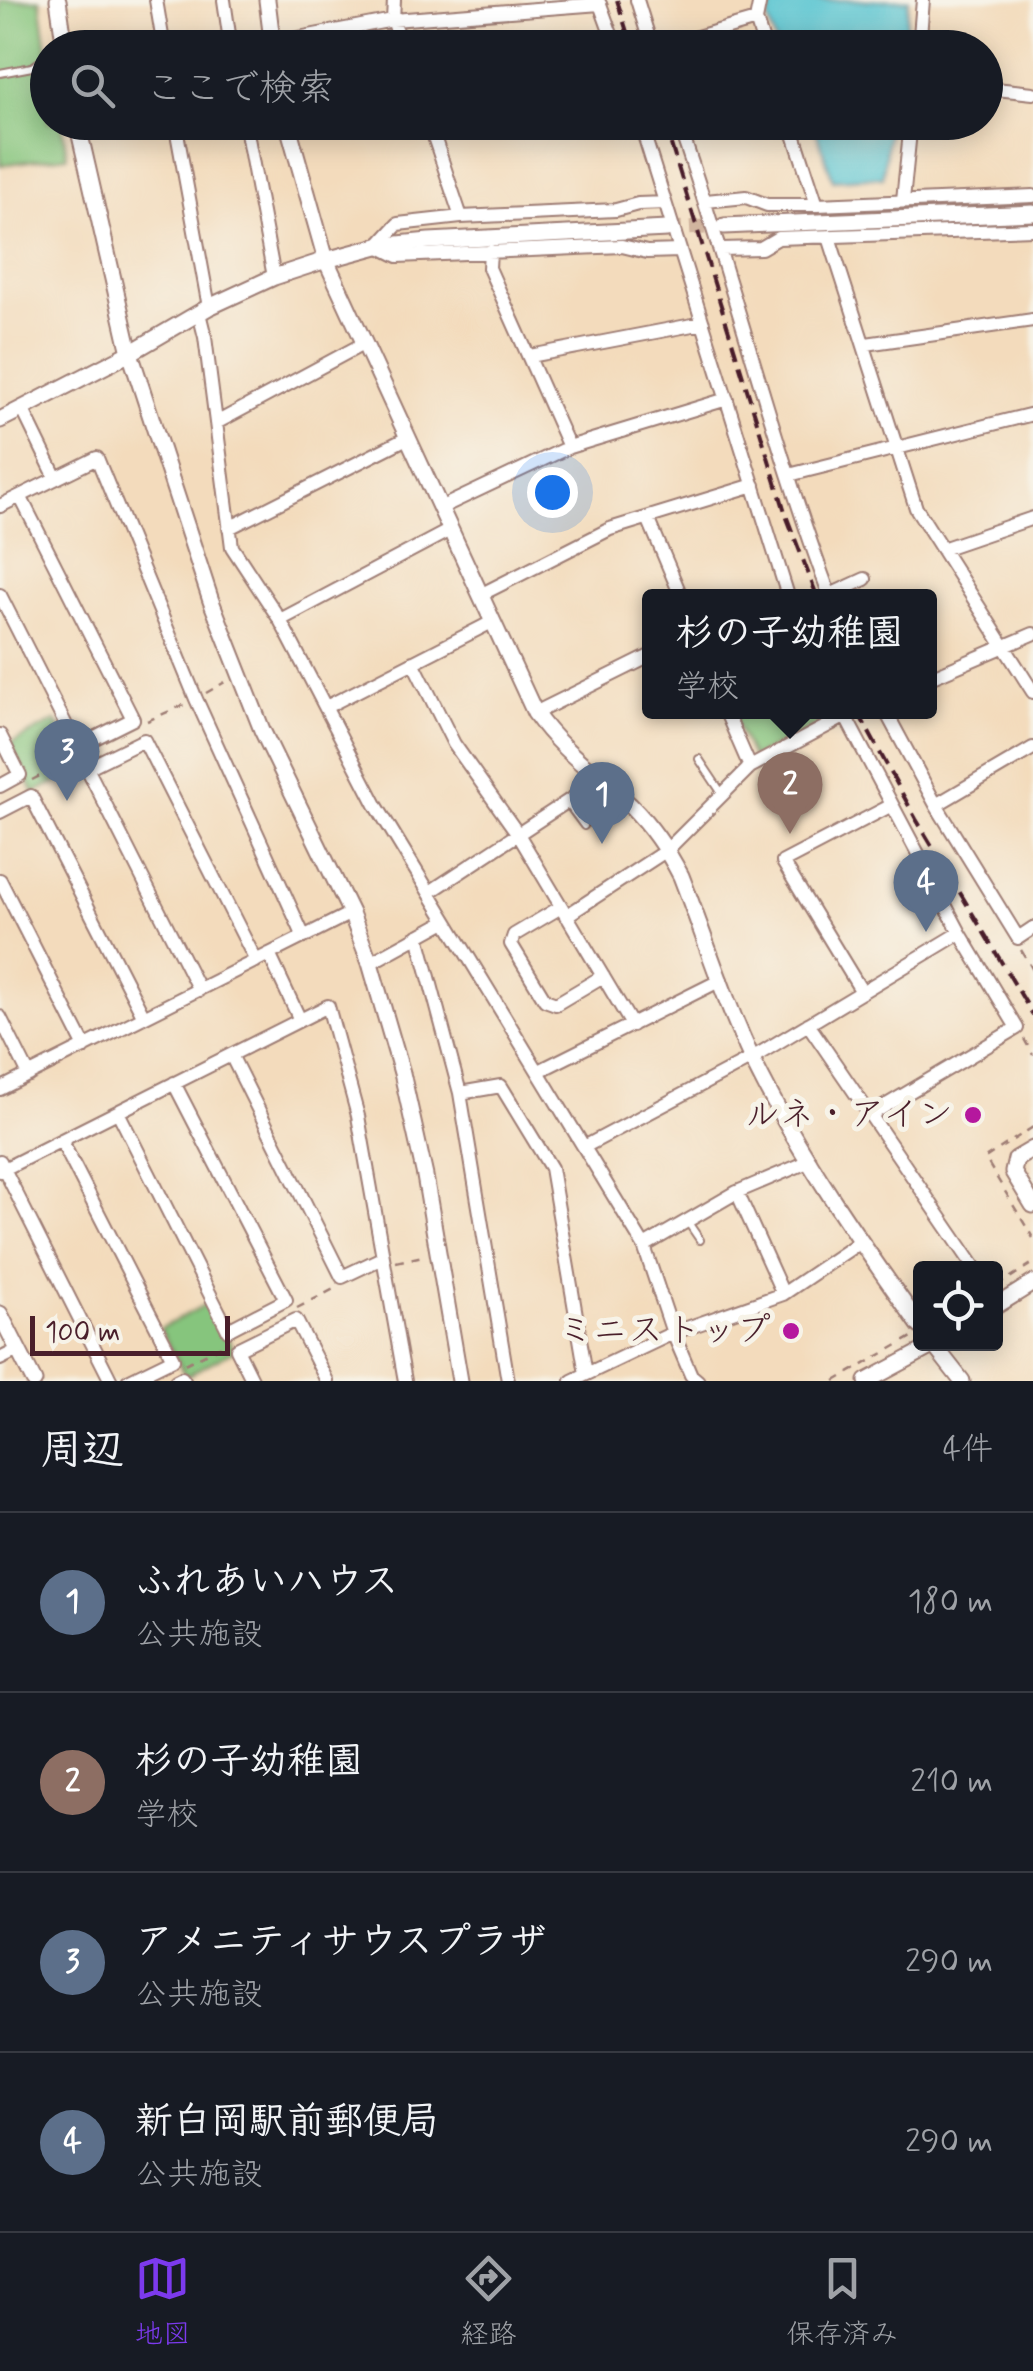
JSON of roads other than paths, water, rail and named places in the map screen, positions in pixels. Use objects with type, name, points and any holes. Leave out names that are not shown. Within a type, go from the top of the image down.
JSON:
[{"type":"street","points":[[58,0],[62,30]]},
{"type":"street","points":[[156,0],[161,30]]},
{"type":"street","points":[[224,0],[228,30]]},
{"type":"street","points":[[266,0],[270,30]]},
{"type":"street","points":[[394,0],[397,30]]},
{"type":"street","points":[[637,0],[648,30]]},
{"type":"street","points":[[759,30],[756,20],[760,0]]},
{"type":"street","points":[[921,30],[924,0]]},
{"type":"street","points":[[345,30],[393,20],[600,4],[609,30]]},
{"type":"street","points":[[720,30],[756,20]]},
{"type":"street","points":[[1003,90],[1033,93]]},
{"type":"street","points":[[81,140],[130,353],[218,619],[262,730],[351,914],[370,962],[402,1073],[425,1176],[460,1381]]},
{"type":"street","points":[[178,140],[204,310],[232,547],[280,620],[376,805],[644,1246],[674,1333],[691,1375],[698,1381]]},
{"type":"street","points":[[248,140],[274,277]]},
{"type":"street","points":[[294,140],[326,260],[534,714],[553,739],[633,808],[667,850],[681,876],[752,1058],[810,1160],[913,1325]]},
{"type":"street","points":[[435,140],[461,218]]},
{"type":"street","points":[[646,140],[786,589]]},
{"type":"street","points":[[684,140],[828,589]]},
{"type":"street","points":[[796,140],[817,205]]},
{"type":"street","points":[[903,200],[910,140]]},
{"type":"street","points":[[706,202],[746,198],[767,205],[817,205],[1033,196]]},
{"type":"street","points":[[378,246],[398,224],[616,210],[665,203]]},
{"type":"street","points":[[724,226],[1033,213]]},
{"type":"street","points":[[0,420],[204,310],[274,277],[326,260],[378,246],[667,229]]},
{"type":"street","points":[[721,249],[761,248],[778,238],[1033,229]]},
{"type":"street","points":[[829,237],[916,508],[1033,692]]},
{"type":"street","points":[[378,246],[398,256],[622,246],[647,252],[680,250]]},
{"type":"street","points":[[490,251],[489,268],[568,447]]},
{"type":"street","points":[[866,344],[1033,320]]},
{"type":"street","points":[[530,356],[703,324]]},
{"type":"street","points":[[216,423],[364,344]]},
{"type":"street","points":[[440,508],[568,447],[727,399]]},
{"type":"street","points":[[22,408],[56,478]]},
{"type":"street","points":[[789,475],[1033,414]]},
{"type":"street","points":[[229,528],[406,438]]},
{"type":"street","points":[[0,506],[96,458],[196,699],[304,937]]},
{"type":"street","points":[[480,596],[610,529],[754,484]]},
{"type":"street","points":[[0,594],[77,747],[134,719],[20,496]]},
{"type":"street","points":[[648,518],[679,589]]},
{"type":"street","points":[[942,549],[1033,518]]},
{"type":"street","points":[[280,620],[450,530]]},
{"type":"street","points":[[844,589],[865,579]]},
{"type":"street","points":[[326,707],[492,622]]},
{"type":"street","points":[[937,675],[1033,634]]},
{"type":"street","points":[[534,714],[642,660]]},
{"type":"street","points":[[413,662],[454,744],[518,834],[632,1025]]},
{"type":"street","points":[[729,719],[750,767]]},
{"type":"street","points":[[602,976],[556,1004],[545,1000],[511,944],[514,935],[564,911],[667,850],[750,767],[835,719]]},
{"type":"street","points":[[847,719],[960,933],[1018,1028],[870,1115]]},
{"type":"street","points":[[890,719],[936,805],[1018,938],[1033,928]]},
{"type":"street","points":[[0,735],[20,775],[0,786]]},
{"type":"street","points":[[199,990],[87,768],[144,740],[300,1020]]},
{"type":"street","points":[[936,805],[1033,748]]},
{"type":"street","points":[[430,892],[600,780]]},
{"type":"street","points":[[0,812],[31,796],[144,1017]]},
{"type":"street","points":[[862,992],[783,862],[892,805]]},
{"type":"street","points":[[0,880],[85,1047]]},
{"type":"street","points":[[0,1089],[351,914]]},
{"type":"street","points":[[370,962],[446,921]]},
{"type":"street","points":[[584,1148],[752,1058],[960,933]]},
{"type":"street","points":[[418,936],[460,1093],[508,1381]]},
{"type":"street","points":[[539,1072],[721,980]]},
{"type":"street","points":[[111,1381],[1,1167],[328,1006],[358,1116],[405,1381]]},
{"type":"street","points":[[0,1017],[29,1074]]},
{"type":"street","points":[[808,1024],[971,1261]]},
{"type":"street","points":[[231,1055],[342,1277],[382,1258]]},
{"type":"street","points":[[118,1112],[228,1330],[286,1300],[174,1083]]},
{"type":"street","points":[[460,1093],[501,1086],[551,1168],[586,1374]]},
{"type":"street","points":[[61,1140],[173,1359],[128,1381]]},
{"type":"street","points":[[1033,1148],[1016,1159],[1013,1172],[1033,1206]]},
{"type":"street","points":[[644,1246],[737,1192],[810,1160]]},
{"type":"street","points":[[737,1192],[783,1294]]},
{"type":"street","points":[[572,1381],[674,1333],[783,1294],[860,1242]]},
{"type":"street","points":[[1003,1295],[1033,1282]]},
{"type":"street","points":[[0,1314],[34,1381]]},
{"type":"street","points":[[254,1381],[237,1349],[296,1320],[327,1381]]},
{"type":"street","points":[[0,1358],[18,1350]]},
{"type":"street","points":[[867,1381],[922,1351]]},
{"type":"street","points":[[940,1351],[962,1381]]},
{"type":"street","points":[[176,1381],[184,1381]]},
{"type":"lane","points":[[0,72],[30,67]]},
{"type":"lane","points":[[698,759],[723,795]]},
{"type":"lane","points":[[566,802],[584,826]]},
{"type":"lane","points":[[686,1221],[700,1240]]},
{"type":"water","points":[[773,0],[909,0],[906,30],[772,30],[768,19]]},
{"type":"water","points":[[819,140],[887,140],[883,177],[833,180]]},
{"type":"tunnel","points":[[667,229],[723,226]]},
{"type":"railway","points":[[617,0],[626,30]]},
{"type":"railway","points":[[670,140],[787,518],[814,589]]},
{"type":"railway","points":[[862,719],[916,819],[1033,1015]]},
{"type":"place","name":"アメニティサウスプラザ","points":[[67,801]]},
{"type":"place","name":"杉の子幼稚園","points":[[790,834]]},
{"type":"place","name":"ふれあいハウス","points":[[602,844]]},
{"type":"place","name":"新白岡駅前郵便局","points":[[926,932]]},
{"type":"place","name":"ルネ・アイン","points":[[973,1115]]},
{"type":"place","name":"ミニストップ","points":[[791,1331]]}]
